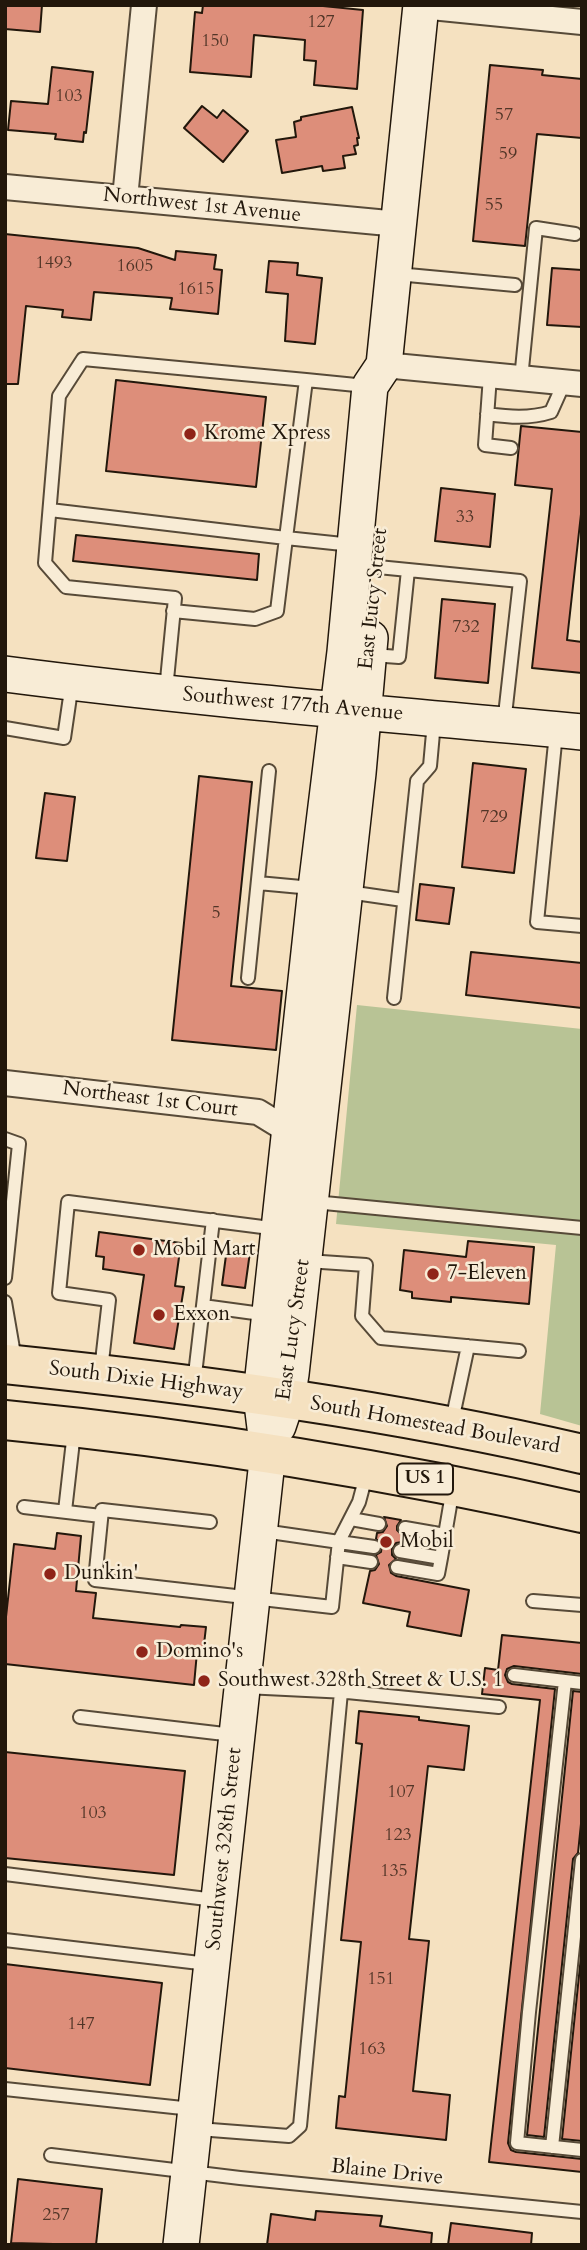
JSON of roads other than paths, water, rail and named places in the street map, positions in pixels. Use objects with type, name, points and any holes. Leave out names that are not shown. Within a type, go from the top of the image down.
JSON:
[{"type":"highway","name":"South Dixie Highway","points":[[10,1364],[194,1384],[274,1397]]},
{"type":"highway","name":"South Homestead Boulevard","points":[[274,1397],[404,1416],[582,1454]]},
{"type":"highway","name":"US 1","points":[[5,1420],[75,1426],[268,1452],[453,1485],[582,1513]]},
{"type":"street","points":[[125,198],[144,5]]},
{"type":"street","points":[[421,6],[582,22]]},
{"type":"street","name":"East Lucy Street","points":[[350,710],[368,655],[380,561],[395,389],[377,376],[394,274],[421,6]]},
{"type":"street","name":"Northwest 1st Avenue","points":[[5,187],[399,225]]},
{"type":"street","points":[[377,376],[491,376],[573,384]]},
{"type":"street","name":"East Lucy Street","points":[[268,1452],[301,1113],[316,1016],[330,890],[358,774],[350,710],[380,561]]},
{"type":"street","name":"Southwest 177th Avenue","points":[[5,674],[165,694],[569,731]]},
{"type":"street","name":"Northeast 1st Court","points":[[5,1083],[258,1112],[301,1113]]},
{"type":"street","name":"East Lucy Street","points":[[274,1397],[270,1315],[287,1253],[310,1202],[301,1113]]},
{"type":"street","name":"Southwest 328th Street","points":[[181,2245],[268,1452]]},
{"type":"lane","points":[[521,379],[537,228],[575,234]]},
{"type":"lane","points":[[394,274],[515,285]]},
{"type":"lane","points":[[165,694],[174,598],[66,587],[45,563],[59,397],[83,359],[306,380],[377,376]]},
{"type":"lane","points":[[491,376],[485,445],[511,448]]},
{"type":"lane","points":[[173,611],[255,619],[277,611],[306,380]]},
{"type":"lane","points":[[487,414],[512,418],[539,416],[551,412],[573,384]]},
{"type":"lane","points":[[50,510],[286,538],[380,561],[520,581],[504,724]]},
{"type":"lane","points":[[5,728],[64,738],[72,683]]},
{"type":"lane","points":[[394,998],[417,781],[430,766],[435,718]]},
{"type":"lane","points":[[569,731],[537,922],[582,926]]},
{"type":"lane","points":[[248,978],[269,771]]},
{"type":"lane","points":[[258,883],[403,900]]},
{"type":"lane","points":[[5,1139],[19,1144],[5,1278]]},
{"type":"lane","points":[[101,1373],[109,1300],[59,1293],[68,1202],[213,1220],[287,1253],[366,1265],[362,1316],[381,1338],[519,1351]]},
{"type":"lane","points":[[310,1202],[582,1228]]},
{"type":"lane","points":[[194,1384],[213,1220]]},
{"type":"lane","points":[[5,1302],[10,1364]]},
{"type":"lane","points":[[203,1306],[270,1315]]},
{"type":"lane","points":[[451,1425],[468,1346]]},
{"type":"lane","points":[[65,1511],[75,1426]]},
{"type":"lane","points":[[210,1522],[102,1510],[95,1580],[332,1607],[339,1541],[359,1502],[368,1469]]},
{"type":"lane","points":[[397,1567],[438,1574],[453,1485]]},
{"type":"lane","points":[[24,1507],[101,1516]]},
{"type":"lane","points":[[351,1519],[379,1524]]},
{"type":"lane","points":[[405,1528],[445,1535]]},
{"type":"lane","points":[[259,1530],[374,1547]]},
{"type":"lane","points":[[400,1551],[441,1558]]},
{"type":"lane","points":[[337,1557],[371,1562]]},
{"type":"lane","points":[[533,1601],[582,1605]]},
{"type":"lane","points":[[514,1675],[582,1683]]},
{"type":"lane","points":[[565,1681],[517,2143],[582,2150]]},
{"type":"lane","points":[[243,1687],[341,1692],[499,1707]]},
{"type":"lane","points":[[5,2089],[289,2136],[300,2126],[341,1692]]},
{"type":"lane","points":[[80,1717],[237,1735]]},
{"type":"lane","points":[[552,2147],[582,1860]]},
{"type":"lane","points":[[5,1874],[219,1900]]},
{"type":"lane","points":[[5,1940],[212,1964]]},
{"type":"lane","name":"Blaine Drive","points":[[51,2155],[189,2172],[582,2212]]},
{"type":"place","name":"Krome Xpress","points":[[190,434]]},
{"type":"place","name":"Mobil Mart","points":[[139,1250]]},
{"type":"place","name":"7-Eleven","points":[[433,1274]]},
{"type":"place","name":"Exxon","points":[[159,1315]]},
{"type":"place","name":"Mobil","points":[[386,1542]]},
{"type":"place","name":"Dunkin'","points":[[50,1574]]},
{"type":"place","name":"Domino's","points":[[142,1652]]},
{"type":"place","name":"Southwest 328th Street & U.S. 1","points":[[204,1681]]}]
